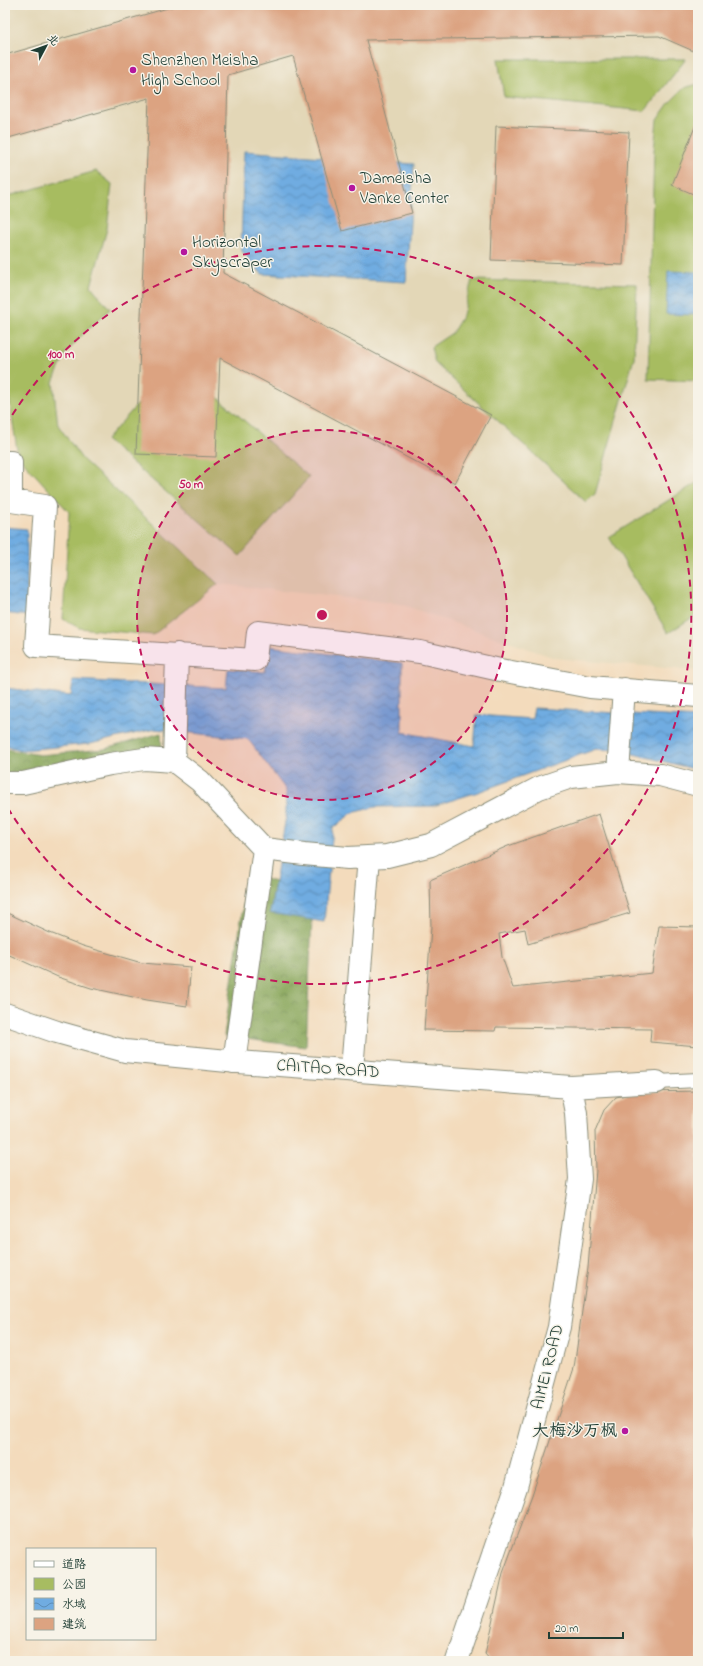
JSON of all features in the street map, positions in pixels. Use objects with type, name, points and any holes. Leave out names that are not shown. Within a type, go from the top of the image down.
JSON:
[{"type":"street","points":[[5,462],[11,462],[11,501],[44,506],[36,646],[255,660],[258,632],[420,652],[590,687],[698,696]]},
{"type":"street","points":[[174,761],[177,654]]},
{"type":"street","points":[[618,772],[624,689]]},
{"type":"street","points":[[5,783],[24,783],[110,764],[144,759],[174,761],[200,781],[264,849],[348,858],[387,856],[431,845],[539,788],[571,777],[618,772],[660,775],[698,785]]},
{"type":"street","points":[[234,1062],[264,849]]},
{"type":"street","points":[[352,1070],[369,857]]},
{"type":"street","name":"CAITAO ROAD","points":[[5,1014],[57,1032],[125,1051],[234,1062],[571,1087],[657,1082]]},
{"type":"street","name":"AIMEI ROAD","points":[[457,1661],[516,1487],[559,1327],[580,1179],[576,1113],[571,1087]]},
{"type":"lane","points":[[657,1082],[698,1080]]},
{"type":"shaded area","name":"Dameisha Vanke Center","points":[[5,5],[698,5],[698,671],[555,658],[400,604],[219,584],[153,635],[79,628],[63,619],[69,512],[18,456],[5,372]]},
{"type":"green space","points":[[498,59],[686,59],[645,111],[504,97]]},
{"type":"green space","points":[[698,84],[698,381],[648,379],[654,150],[657,120],[669,103],[684,88]]},
{"type":"green space","points":[[96,171],[112,184],[107,229],[91,286],[110,309],[84,333],[66,353],[53,382],[58,425],[82,459],[218,584],[153,635],[79,628],[63,619],[69,512],[18,456],[5,372],[5,197]]},
{"type":"green space","points":[[472,280],[637,284],[634,358],[595,494],[586,502],[435,363],[431,347],[452,333],[463,315]]},
{"type":"green space","points":[[176,361],[309,477],[240,556],[106,440]]},
{"type":"green space","points":[[698,482],[698,614],[668,633],[609,537]]},
{"type":"green space","points":[[161,733],[162,750],[5,775],[5,749],[40,755],[105,749]]},
{"type":"green space","points":[[248,873],[275,882],[270,913],[312,919],[306,1047],[224,1036]]},
{"type":"water","points":[[244,151],[414,164],[406,282],[262,274],[241,250]]},
{"type":"water","points":[[668,271],[698,272],[698,315],[666,314]]},
{"type":"water","points":[[5,527],[27,529],[27,616],[5,613]]},
{"type":"water","points":[[269,646],[402,663],[402,732],[474,746],[477,715],[532,719],[534,708],[698,718],[698,770],[618,750],[596,749],[478,792],[433,806],[375,807],[352,813],[333,828],[324,922],[270,913],[286,816],[286,790],[248,739],[155,729],[90,744],[22,750],[5,746],[5,688],[71,696],[73,680],[226,688],[228,669],[265,672]]},
{"type":"building","name":"Horizontal Skyscraper","points":[[178,5],[698,5],[698,53],[659,36],[366,40],[412,213],[342,231],[293,56],[228,75],[223,273],[491,415],[455,483],[220,358],[216,457],[136,454],[149,98],[5,139],[5,55]]},
{"type":"building","points":[[698,119],[698,196],[672,185]]},
{"type":"building","points":[[496,126],[629,132],[623,265],[491,260]]},
{"type":"building","points":[[599,814],[630,913],[528,944],[525,929],[499,934],[502,957],[513,988],[652,973],[659,926],[698,927],[698,1046],[650,1042],[651,1029],[496,1027],[495,1031],[424,1030],[431,927],[430,880],[508,846]]},
{"type":"building","points":[[5,912],[50,933],[83,946],[142,963],[191,967],[187,1006],[147,1000],[91,988],[58,977],[5,953]]},
{"type":"building","name":"大梅沙万枫","points":[[698,1091],[698,1661],[491,1661],[485,1654],[503,1573],[532,1495],[574,1368],[588,1268],[596,1170],[595,1131],[604,1110],[616,1097],[642,1092]]},
{"type":"place","name":"Shenzhen Meisha High School","points":[[133,70]]},
{"type":"place","name":"Dameisha Vanke Center","points":[[352,188]]},
{"type":"place","name":"Horizontal Skyscraper","points":[[184,252]]},
{"type":"place","name":"大梅沙万枫","points":[[625,1431]]}]
